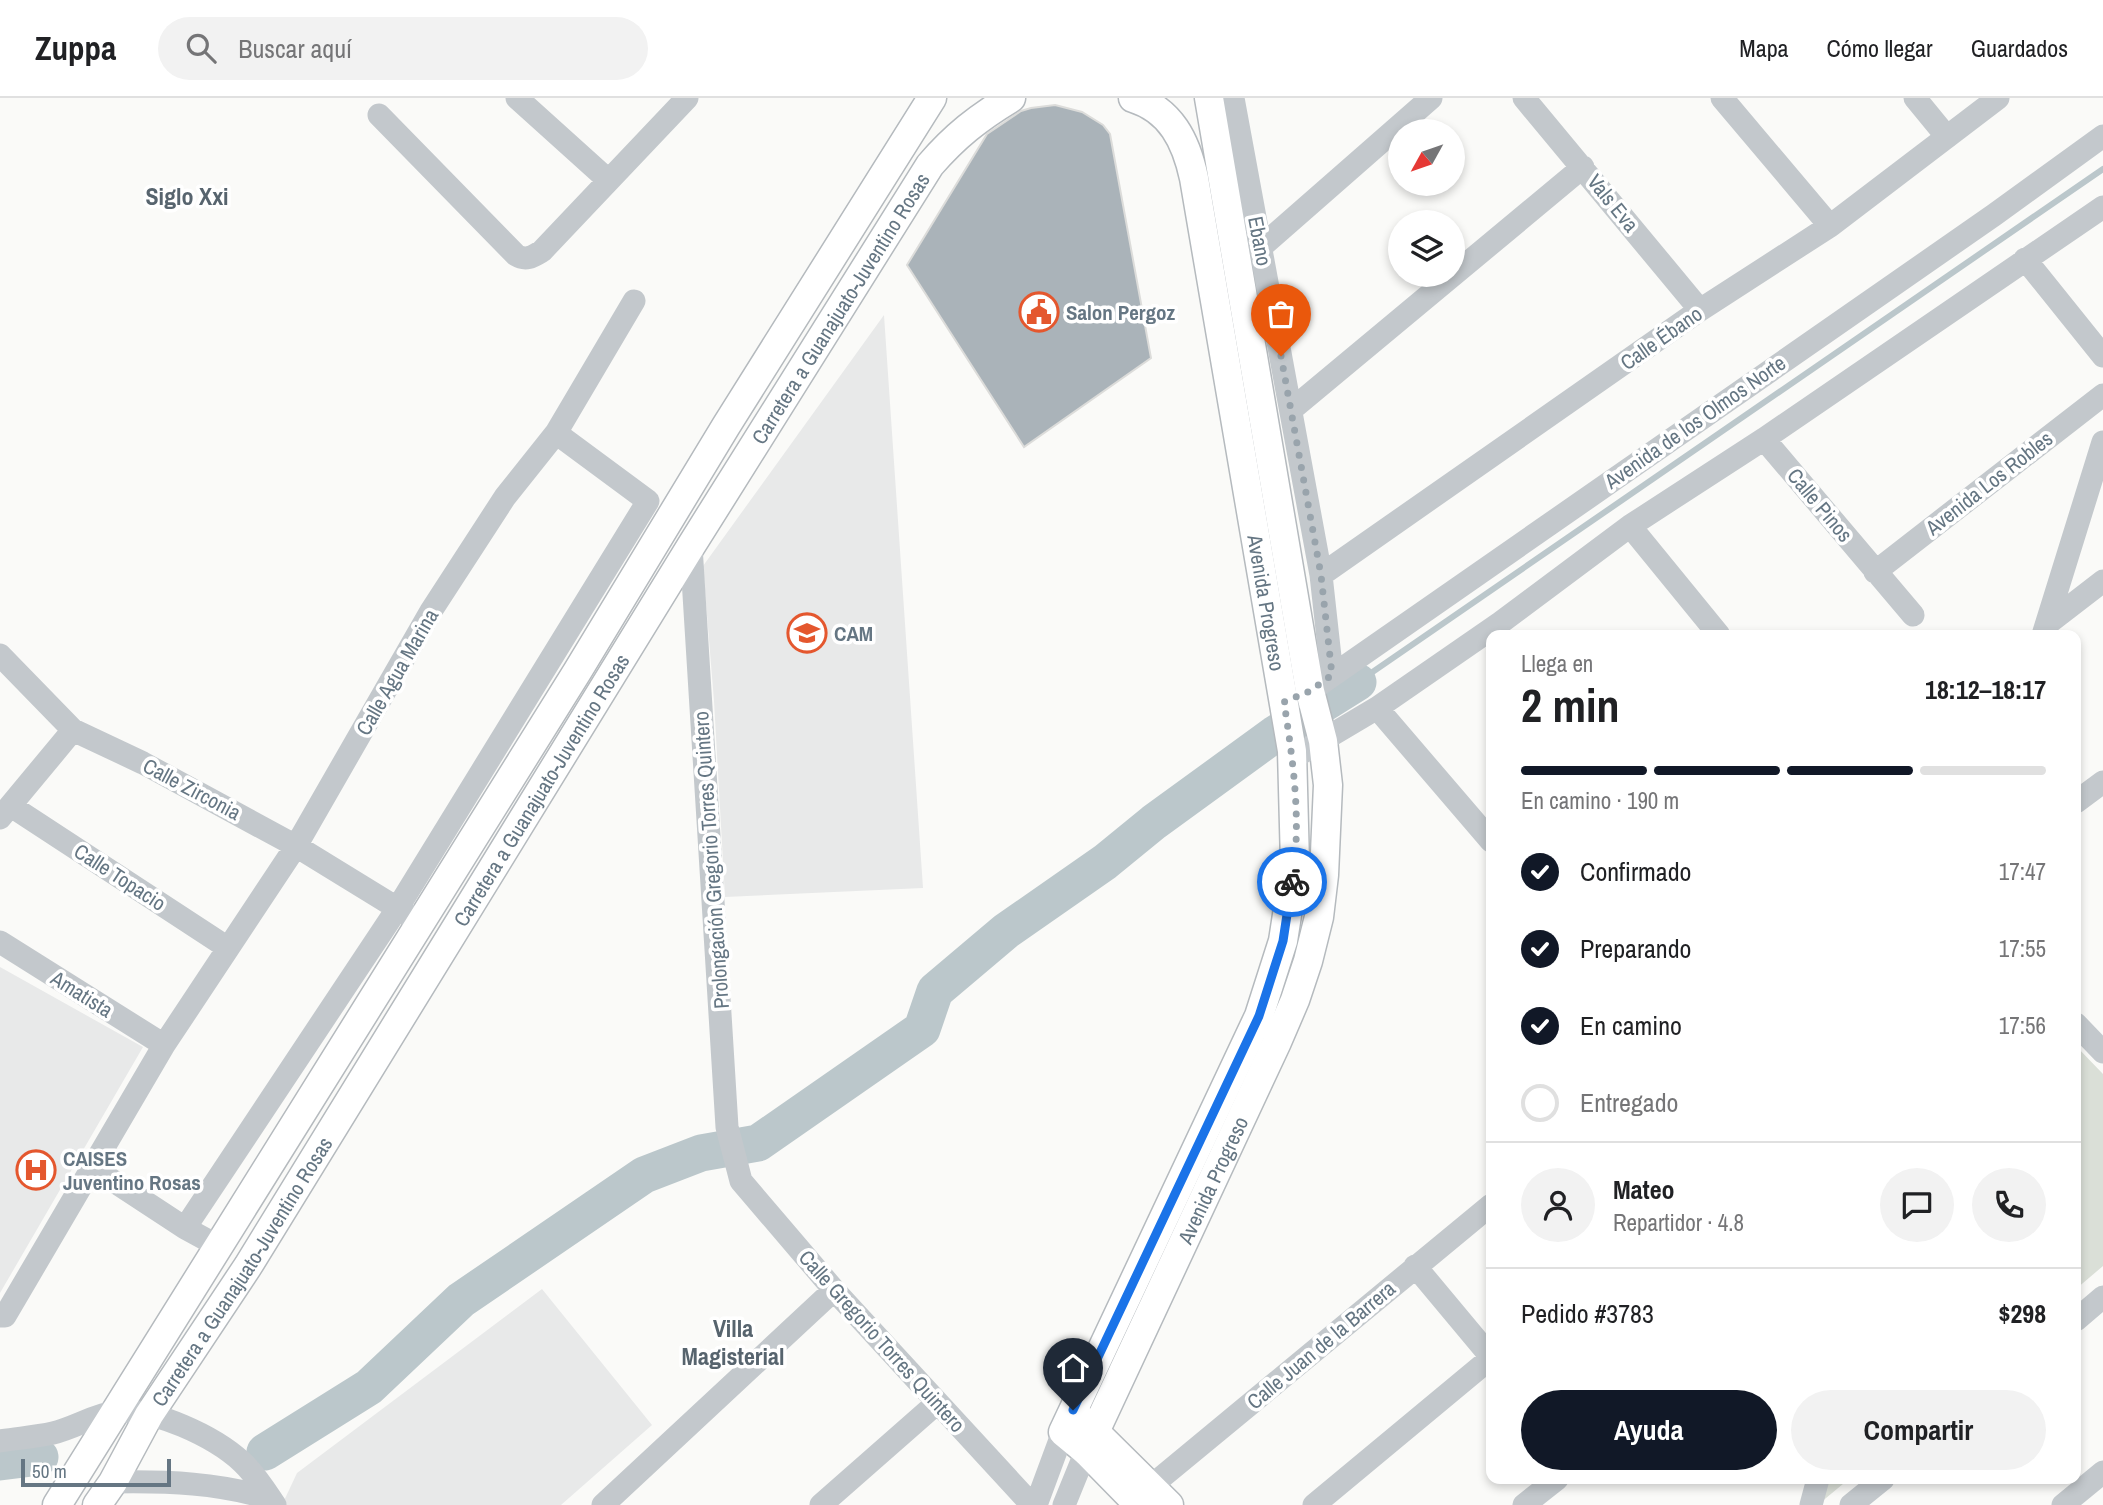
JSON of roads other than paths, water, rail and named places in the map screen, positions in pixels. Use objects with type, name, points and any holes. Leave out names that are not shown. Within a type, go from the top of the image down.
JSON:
[{"type":"main road","name":"Carretera a Guanajuato-Juventino Rosas","points":[[57,1505],[218,1246],[409,916],[577,672],[726,426],[932,98]]},
{"type":"main road","name":"Carretera a Guanajuato-Juventino Rosas","points":[[97,1505],[113,1482],[149,1415],[248,1266],[691,546],[930,165],[950,142],[975,120],[1011,98]]},
{"type":"main road","name":"Avenida Progreso","points":[[1068,1421],[1259,1016],[1283,941],[1295,863],[1292,754],[1285,707],[1189,154],[1171,123],[1157,110],[1133,98]]},
{"type":"main road","name":"Avenida Progreso","points":[[1091,1442],[1296,1000],[1319,917],[1324,875],[1328,785],[1318,688],[1237,263],[1209,98]]},
{"type":"main road","points":[[1208,269],[1237,263]]},
{"type":"main road","points":[[1068,1421],[1153,1499]]},
{"type":"street","points":[[517,98],[608,180]]},
{"type":"street","points":[[379,115],[516,256],[530,258],[542,251],[687,98]]},
{"type":"street","name":"Ebano","points":[[1233,98],[1321,575],[1318,688]]},
{"type":"street","points":[[1261,247],[1431,98]]},
{"type":"street","name":"Vals Eva","points":[[1524,98],[1700,310]]},
{"type":"street","points":[[1722,98],[1830,226]]},
{"type":"street","points":[[1915,98],[1947,137]]},
{"type":"street","name":"Calle Ébano","points":[[1321,575],[1700,310],[1830,226],[1998,98]]},
{"type":"street","name":"Avenida de los Olmos Norte","points":[[1285,707],[1318,688],[1983,223],[2103,136]]},
{"type":"street","points":[[1291,410],[1583,167]]},
{"type":"street","points":[[1506,629],[1630,526],[1764,439],[2103,207]]},
{"type":"street","points":[[2025,259],[2103,356]]},
{"type":"street","name":"Calle Agua Marina","points":[[3,1316],[164,1045],[296,846],[431,611],[505,497],[556,433],[634,301]]},
{"type":"street","name":"Avenida Los Robles","points":[[1875,572],[2103,395]]},
{"type":"street","points":[[186,1228],[409,916],[648,501],[556,433]]},
{"type":"street","name":"Calle Pinos","points":[[1764,439],[1913,615]]},
{"type":"street","points":[[2044,630],[2103,442]]},
{"type":"street","points":[[1630,526],[1715,630]]},
{"type":"street","name":"Prolongación Gregorio Torres Quintero","points":[[691,546],[727,1127],[738,1172]]},
{"type":"street","points":[[2044,630],[2103,581]]},
{"type":"street","points":[[1292,754],[1377,708],[1486,641]]},
{"type":"street","name":"Calle Zirconia","points":[[0,655],[73,730],[144,762],[296,846],[409,916]]},
{"type":"street","points":[[1377,708],[1486,835]]},
{"type":"street","points":[[6,812],[73,730]]},
{"type":"street","points":[[2081,798],[2103,782]]},
{"type":"street","name":"Calle Topacio","points":[[6,812],[228,948]]},
{"type":"street","name":"Amatista","points":[[0,942],[164,1045]]},
{"type":"street","points":[[2081,1029],[2103,1052]]},
{"type":"street","points":[[92,1167],[218,1246]]},
{"type":"street","name":"Calle Gregorio Torres Quintero","points":[[738,1172],[741,1181],[834,1290],[1034,1505]]},
{"type":"street","name":"Calle Juan de la Barrera","points":[[1153,1499],[1415,1266],[1486,1209]]},
{"type":"street","points":[[1415,1266],[1486,1351]]},
{"type":"street","points":[[603,1505],[834,1290]]},
{"type":"street","points":[[2081,1316],[2103,1297]]},
{"type":"street","points":[[1314,1505],[1486,1361]]},
{"type":"street","points":[[821,1505],[937,1403]]},
{"type":"street","points":[[0,1441],[53,1433],[115,1412],[149,1415],[189,1428],[242,1462],[273,1502]]},
{"type":"street","name":"Avenida Progreso","points":[[1034,1505],[1068,1421]]},
{"type":"street","name":"Avenida Progreso","points":[[1064,1505],[1091,1442]]},
{"type":"street","points":[[2063,1505],[2103,1472]]},
{"type":"street","points":[[113,1482],[157,1481],[209,1485],[244,1491],[273,1502]]},
{"type":"street","points":[[1524,1505],[1551,1484]]},
{"type":"street","points":[[1811,1505],[1817,1484]]},
{"type":"street","points":[[1851,1505],[1877,1484]]},
{"type":"waterway","points":[[1358,682],[2103,169]]},
{"type":"waterway","points":[[265,1452],[369,1387],[461,1300],[644,1175],[701,1153],[758,1143],[922,1029],[935,991],[1006,931],[1105,862],[1154,822],[1275,734],[1358,682]]},
{"type":"waterway","points":[[0,1462],[40,1457]]},
{"type":"place","name":"Salon Pergoz","points":[[1039,312]]},
{"type":"place","name":"CAM","points":[[807,633]]},
{"type":"place","name":"CAISES Juventino Rosas","points":[[36,1170]]},
{"type":"district","name":"Siglo Xxi","points":[[187,196]]},
{"type":"district","name":"Villa Magisterial","points":[[733,1342]]}]
